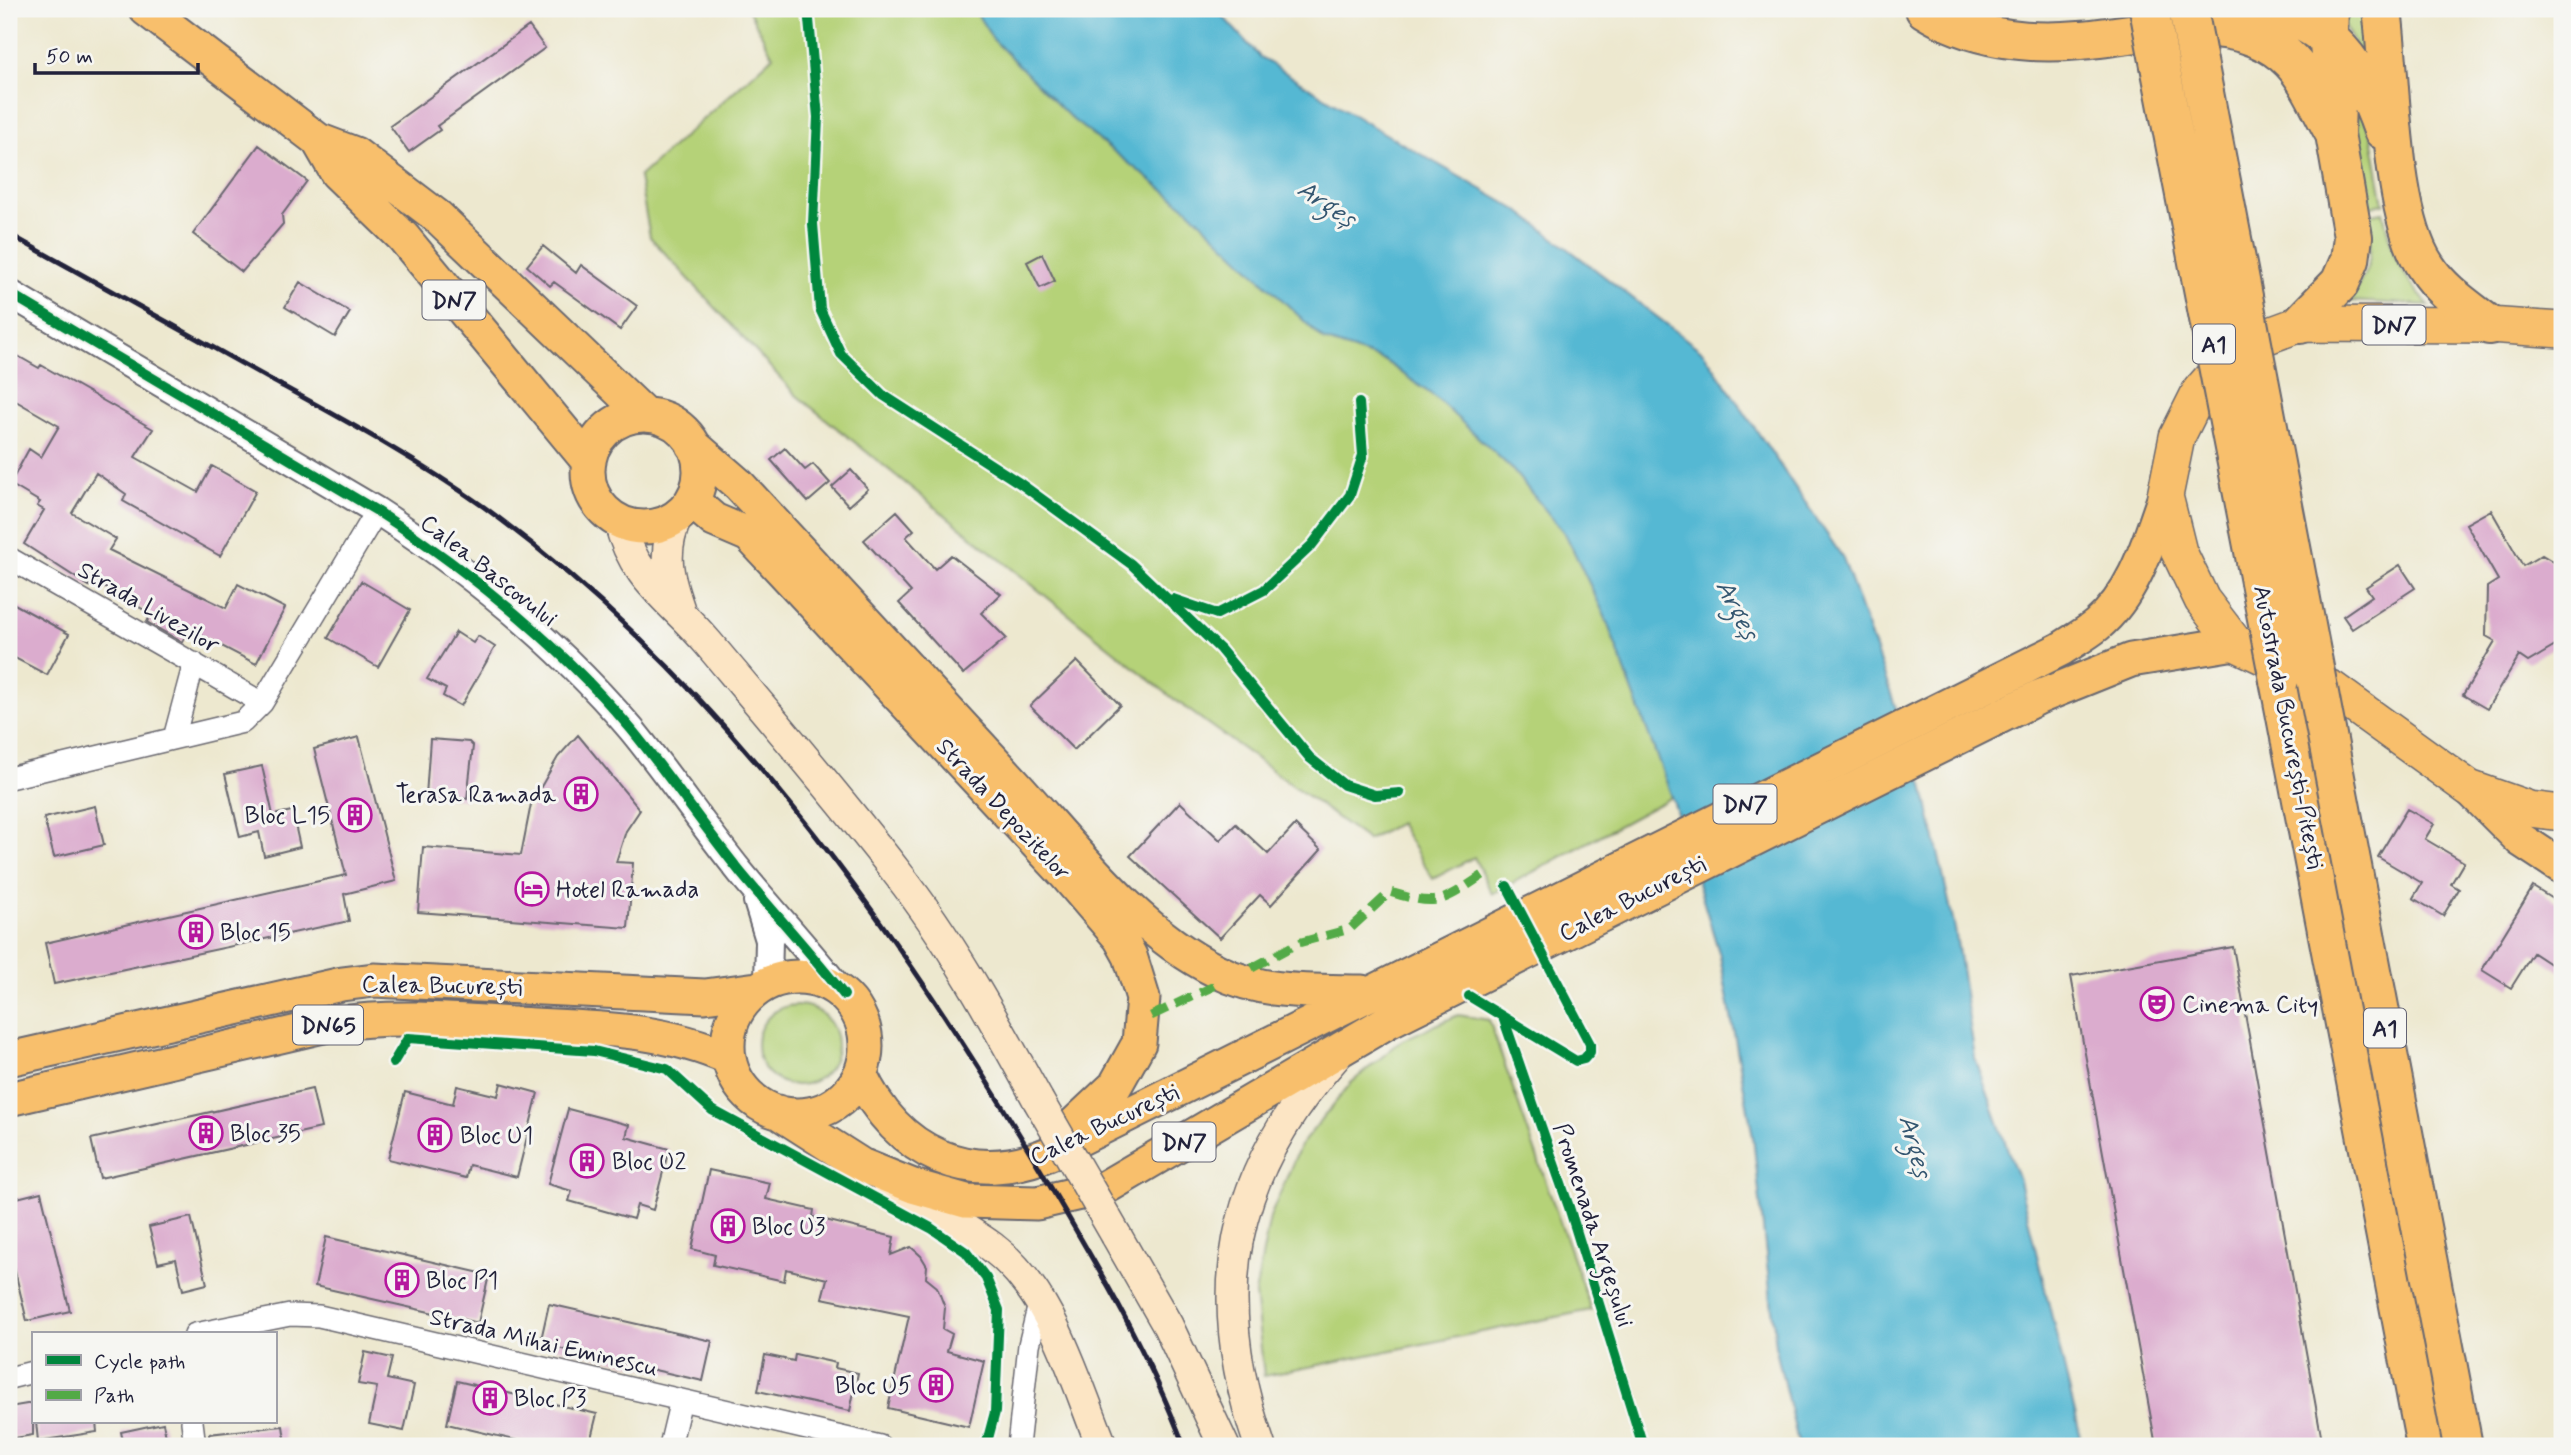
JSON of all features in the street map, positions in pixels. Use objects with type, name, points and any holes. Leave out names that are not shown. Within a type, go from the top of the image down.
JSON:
[{"type":"highway","points":[[1925,9],[1967,30],[2021,40],[2079,40],[2197,27],[2226,28],[2249,34],[2290,60],[2303,77],[2335,134]]},
{"type":"highway","points":[[1968,9],[2008,20],[2063,23],[2187,9]]},
{"type":"highway","name":"Autostrada București-Pitești","points":[[2150,9],[2426,1446]]},
{"type":"highway","name":"Autostrada București-Pitești","points":[[2187,9],[2463,1446]]},
{"type":"highway","points":[[2263,9],[2298,19],[2329,23]]},
{"type":"highway","points":[[2382,9],[2399,174],[2415,250],[2427,269],[2465,307],[2489,325]]},
{"type":"highway","points":[[2300,324],[2332,292],[2350,260],[2353,237],[2335,134],[2336,100],[2329,23]]},
{"type":"highway","points":[[2329,23],[2371,94],[2399,174]]},
{"type":"highway","name":"DN7","points":[[2562,330],[2489,325],[2300,324],[2234,352],[2217,369],[2200,391],[2177,437],[2165,496],[2179,552],[2202,600],[2235,643],[2332,689],[2469,788],[2529,809],[2562,813]]},
{"type":"main road","name":"DN7","points":[[146,9],[317,140],[355,154],[438,217],[645,415],[673,424],[693,444]]},
{"type":"main road","name":"DN7","points":[[317,140],[337,173],[402,237],[589,462]]},
{"type":"main road","points":[[645,415],[614,424],[603,434],[589,462],[589,480],[594,497],[605,511],[619,521],[648,527],[684,509]]},
{"type":"main road","points":[[680,609],[667,576],[667,539],[700,473],[693,444]]},
{"type":"main road","name":"Strada Depozitelor","points":[[693,444],[739,485],[1068,842],[1138,915],[1174,946],[1220,973],[1258,986],[1299,991],[1368,992]]},
{"type":"main road","name":"Calea București","points":[[860,1074],[886,1118],[922,1148],[941,1158],[968,1165],[993,1166],[1035,1160],[2061,649],[2098,624],[2118,602],[2146,550],[2165,496]]},
{"type":"main road","name":"Strada Depozitelor","points":[[684,509],[749,535],[1066,875],[1120,938],[1130,957],[1143,998],[1139,1043],[1115,1086],[1035,1160]]},
{"type":"main road","points":[[619,521],[634,563],[652,584],[680,609],[856,820],[936,924],[977,989],[1168,1326],[1224,1446]]},
{"type":"main road","name":"Calea București","points":[[778,1112],[861,1164],[913,1186],[966,1201],[1037,1203],[1106,1187],[1345,1047],[1482,973],[2039,697],[2131,660],[2235,643]]},
{"type":"main road","name":"DN7","points":[[2469,788],[2521,839],[2562,867]]},
{"type":"main road","points":[[729,1058],[728,1037],[733,1018],[762,986],[781,978],[808,977],[821,981],[844,995],[864,1026],[866,1051],[860,1074],[847,1095],[826,1109],[803,1115],[778,1112]]},
{"type":"main road","name":"Calea București","points":[[9,1059],[342,984],[374,980],[705,996],[762,986]]},
{"type":"main road","name":"Calea București","points":[[9,1099],[332,1024],[380,1019],[656,1033],[705,1047],[729,1058]]},
{"type":"main road","points":[[1260,1446],[1241,1381],[1235,1342],[1231,1291],[1236,1238],[1250,1191],[1269,1147],[1291,1113],[1345,1047]]},
{"type":"main road","name":"DN7","points":[[729,1058],[746,1092],[778,1112]]},
{"type":"main road","points":[[861,1164],[922,1206],[992,1247],[1023,1276],[1040,1300],[1102,1446]]},
{"type":"street","name":"Calea Bascovului","points":[[9,293],[377,511],[471,576],[534,629],[587,680],[631,730],[740,872],[844,995]]},
{"type":"street","points":[[9,778],[243,722],[262,703],[377,511]]},
{"type":"street","name":"Strada Livezilor","points":[[9,558],[262,703]]},
{"type":"street","points":[[174,738],[194,663]]},
{"type":"street","name":"Calea Bascovului","points":[[740,872],[765,920],[769,940],[762,986]]},
{"type":"street","points":[[1018,1446],[1029,1345],[1040,1300]]},
{"type":"street","name":"Strada Mihai Eminescu","points":[[205,1332],[290,1315],[319,1316],[880,1446]]},
{"type":"street","points":[[9,1378],[32,1372]]},
{"type":"street","points":[[670,1446],[681,1401]]},
{"type":"street","points":[[192,1424],[195,1446]]},
{"type":"green space","points":[[748,9],[974,9],[993,39],[1072,119],[1188,209],[1324,340],[1384,360],[1435,397],[1511,468],[1566,535],[1604,614],[1672,797],[1492,894],[1474,857],[1433,879],[1399,823],[1368,840],[1175,700],[796,395],[650,237],[639,177],[773,56]]},
{"type":"green space","points":[[2335,9],[2366,9],[2380,90]]},
{"type":"green space","points":[[2348,78],[2372,137],[2384,204],[2364,207],[2355,162]]},
{"type":"green space","points":[[2383,212],[2398,263],[2419,295],[2429,305],[2348,301],[2362,279],[2369,261],[2367,215]]},
{"type":"green space","points":[[797,1005],[812,1008],[825,1017],[834,1030],[837,1045],[834,1060],[825,1073],[812,1082],[797,1085],[782,1082],[769,1073],[760,1060],[757,1045],[760,1030],[769,1017],[782,1008]]},
{"type":"green space","points":[[1458,1015],[1489,1020],[1591,1310],[1264,1376],[1255,1294],[1270,1217],[1300,1146],[1351,1083],[1402,1040]]},
{"type":"water","name":"Argeș","points":[[974,9],[1216,9],[1260,57],[1365,122],[1519,211],[1704,353],[1843,558],[1923,785],[1955,929],[1975,1058],[2019,1181],[2083,1446],[1799,1446],[1777,1354],[1753,1137],[1720,956],[1672,797],[1604,614],[1566,535],[1511,468],[1435,397],[1384,360],[1324,340],[1188,209],[1072,119],[993,39]]},
{"type":"building","points":[[529,26],[545,48],[437,126],[440,130],[409,152],[390,126]]},
{"type":"building","points":[[259,145],[307,181],[282,215],[283,224],[242,272],[193,234]]},
{"type":"building","points":[[543,246],[576,273],[581,265],[637,306],[620,330],[554,282],[550,286],[527,266]]},
{"type":"building","points":[[1042,254],[1055,281],[1040,288],[1027,262]]},
{"type":"building","points":[[300,282],[350,312],[335,337],[285,307]]},
{"type":"building","points":[[9,351],[39,368],[41,365],[153,429],[135,457],[198,492],[212,466],[256,491],[220,556],[123,501],[126,494],[96,473],[72,513],[116,539],[109,550],[226,608],[238,584],[285,608],[256,664],[189,629],[182,642],[147,622],[151,614],[92,580],[89,586],[24,544],[44,510],[37,506],[40,502],[10,484],[29,449],[41,457],[59,426],[9,397]]},
{"type":"building","points":[[785,448],[805,470],[813,464],[830,483],[808,502],[771,460]]},
{"type":"building","points":[[851,470],[868,489],[849,506],[832,487]]},
{"type":"building","points":[[2491,510],[2523,566],[2542,555],[2562,567],[2562,642],[2528,662],[2519,656],[2487,709],[2463,695],[2495,641],[2486,636],[2487,587],[2498,580],[2466,524]]},
{"type":"building","points":[[897,511],[914,530],[906,537],[935,569],[951,555],[1001,594],[981,613],[1006,638],[963,674],[899,603],[911,592],[864,540]]},
{"type":"building","points":[[2400,565],[2415,588],[2352,629],[2343,616],[2372,596],[2366,587]]},
{"type":"building","points":[[361,581],[410,610],[378,667],[328,638]]},
{"type":"building","points":[[9,601],[69,634],[47,675],[9,655]]},
{"type":"building","points":[[456,632],[473,643],[478,636],[495,647],[461,706],[443,696],[446,689],[427,679]]},
{"type":"building","points":[[1077,661],[1120,705],[1074,750],[1030,706]]},
{"type":"building","points":[[578,735],[640,810],[626,831],[616,862],[633,863],[628,928],[418,912],[423,847],[521,855],[531,804],[558,757]]},
{"type":"building","name":"Bloc 15","points":[[359,737],[396,881],[344,894],[349,921],[54,984],[45,943],[346,875],[314,749]]},
{"type":"building","points":[[430,739],[469,742],[473,746],[467,799],[426,796]]},
{"type":"building","points":[[262,766],[273,815],[292,811],[300,847],[264,856],[259,832],[240,837],[225,774]]},
{"type":"building","points":[[1180,802],[1220,840],[1236,824],[1268,854],[1295,825],[1321,850],[1271,905],[1260,895],[1220,938],[1130,856]]},
{"type":"building","points":[[95,806],[104,845],[54,857],[44,818]]},
{"type":"building","points":[[2407,809],[2434,824],[2425,839],[2464,862],[2451,884],[2459,889],[2443,916],[2413,898],[2422,883],[2378,857]]},
{"type":"building","points":[[2533,887],[2562,905],[2562,972],[2533,953],[2511,988],[2482,970]]},
{"type":"building","points":[[2233,947],[2323,1446],[2156,1446],[2071,976]]},
{"type":"building","points":[[501,1083],[538,1093],[517,1177],[469,1165],[466,1178],[388,1159],[405,1092],[453,1104],[457,1086],[498,1096]]},
{"type":"building","name":"Bloc 35","points":[[312,1089],[321,1128],[100,1178],[91,1139]]},
{"type":"building","points":[[568,1109],[629,1125],[626,1137],[669,1149],[653,1210],[637,1205],[633,1219],[569,1201],[572,1191],[548,1184]]},
{"type":"building","points":[[709,1170],[770,1183],[766,1199],[814,1210],[813,1217],[894,1237],[891,1255],[911,1247],[921,1256],[927,1266],[926,1278],[937,1287],[945,1308],[943,1329],[952,1334],[947,1351],[984,1361],[969,1427],[888,1408],[909,1316],[822,1298],[827,1279],[786,1269],[784,1281],[713,1265],[715,1255],[692,1249]]},
{"type":"building","points":[[41,1192],[70,1311],[27,1321],[9,1246],[9,1200]]},
{"type":"building","points":[[191,1217],[207,1284],[183,1290],[176,1259],[158,1263],[149,1227]]},
{"type":"building","name":"Bloc P1","points":[[326,1237],[489,1275],[478,1323],[315,1286]]},
{"type":"building","points":[[549,1304],[712,1341],[703,1381],[540,1344]]},
{"type":"building","points":[[365,1352],[392,1358],[387,1379],[414,1385],[404,1431],[369,1424],[377,1387],[358,1384]]},
{"type":"building","points":[[795,1354],[836,1363],[835,1368],[858,1373],[850,1411],[758,1391],[765,1355],[794,1361]]},
{"type":"building","name":"Bloc P3","points":[[457,1381],[597,1414],[589,1446],[540,1446],[447,1424]]},
{"type":"building","points":[[32,1403],[33,1435],[9,1439],[9,1407]]},
{"type":"building","points":[[36,1424],[96,1424],[97,1432],[38,1441]]},
{"type":"building","points":[[163,1424],[168,1446],[124,1446],[121,1432]]},
{"type":"building","points":[[283,1426],[286,1446],[210,1446],[209,1434]]},
{"type":"railway","points":[[9,234],[355,426],[433,473],[484,507],[569,574],[649,648],[724,726],[795,810],[862,896],[924,985],[984,1077],[1099,1270],[1153,1374],[1184,1446]]},
{"type":"marked path","points":[[1252,968],[1298,943],[1350,929],[1390,892],[1419,900],[1439,900],[1458,892],[1483,875]]},
{"type":"marked path","points":[[1151,1016],[1214,986]]},
{"type":"cycle path","points":[[808,9],[818,117],[813,224],[820,309],[841,354],[883,395],[1021,484],[1131,564],[1220,649],[1310,758],[1344,785],[1375,795],[1400,793]]},
{"type":"cycle path","points":[[9,293],[377,511],[446,559],[512,611],[574,667],[631,729],[741,873],[844,995]]},
{"type":"cycle path","points":[[1173,599],[1217,614],[1264,590],[1312,545],[1350,495],[1363,455],[1359,403]]},
{"type":"cycle path","points":[[1469,996],[1576,1061],[1584,1059],[1590,1052],[1590,1044],[1507,886]]},
{"type":"cycle path","name":"Promenada Argeșului","points":[[1503,1017],[1569,1207],[1643,1446]]},
{"type":"cycle path","points":[[393,1063],[408,1038],[594,1051],[667,1069],[712,1110],[931,1228],[966,1252],[986,1278],[999,1310],[995,1412],[986,1446]]},
{"type":"place","name":"Terasa Ramada","points":[[581,794]]},
{"type":"place","name":"Bloc L15","points":[[355,815]]},
{"type":"place","name":"Hotel Ramada","points":[[532,889]]},
{"type":"place","name":"Bloc 15","points":[[196,932]]},
{"type":"place","name":"Cinema City","points":[[2157,1004]]},
{"type":"place","name":"Bloc 35","points":[[206,1133]]},
{"type":"place","name":"Bloc U1","points":[[435,1135]]},
{"type":"place","name":"Bloc U2","points":[[587,1161]]},
{"type":"place","name":"Bloc U3","points":[[728,1226]]},
{"type":"place","name":"Bloc P1","points":[[402,1280]]},
{"type":"place","name":"Bloc U5","points":[[936,1385]]},
{"type":"place","name":"Bloc P3","points":[[490,1398]]}]
